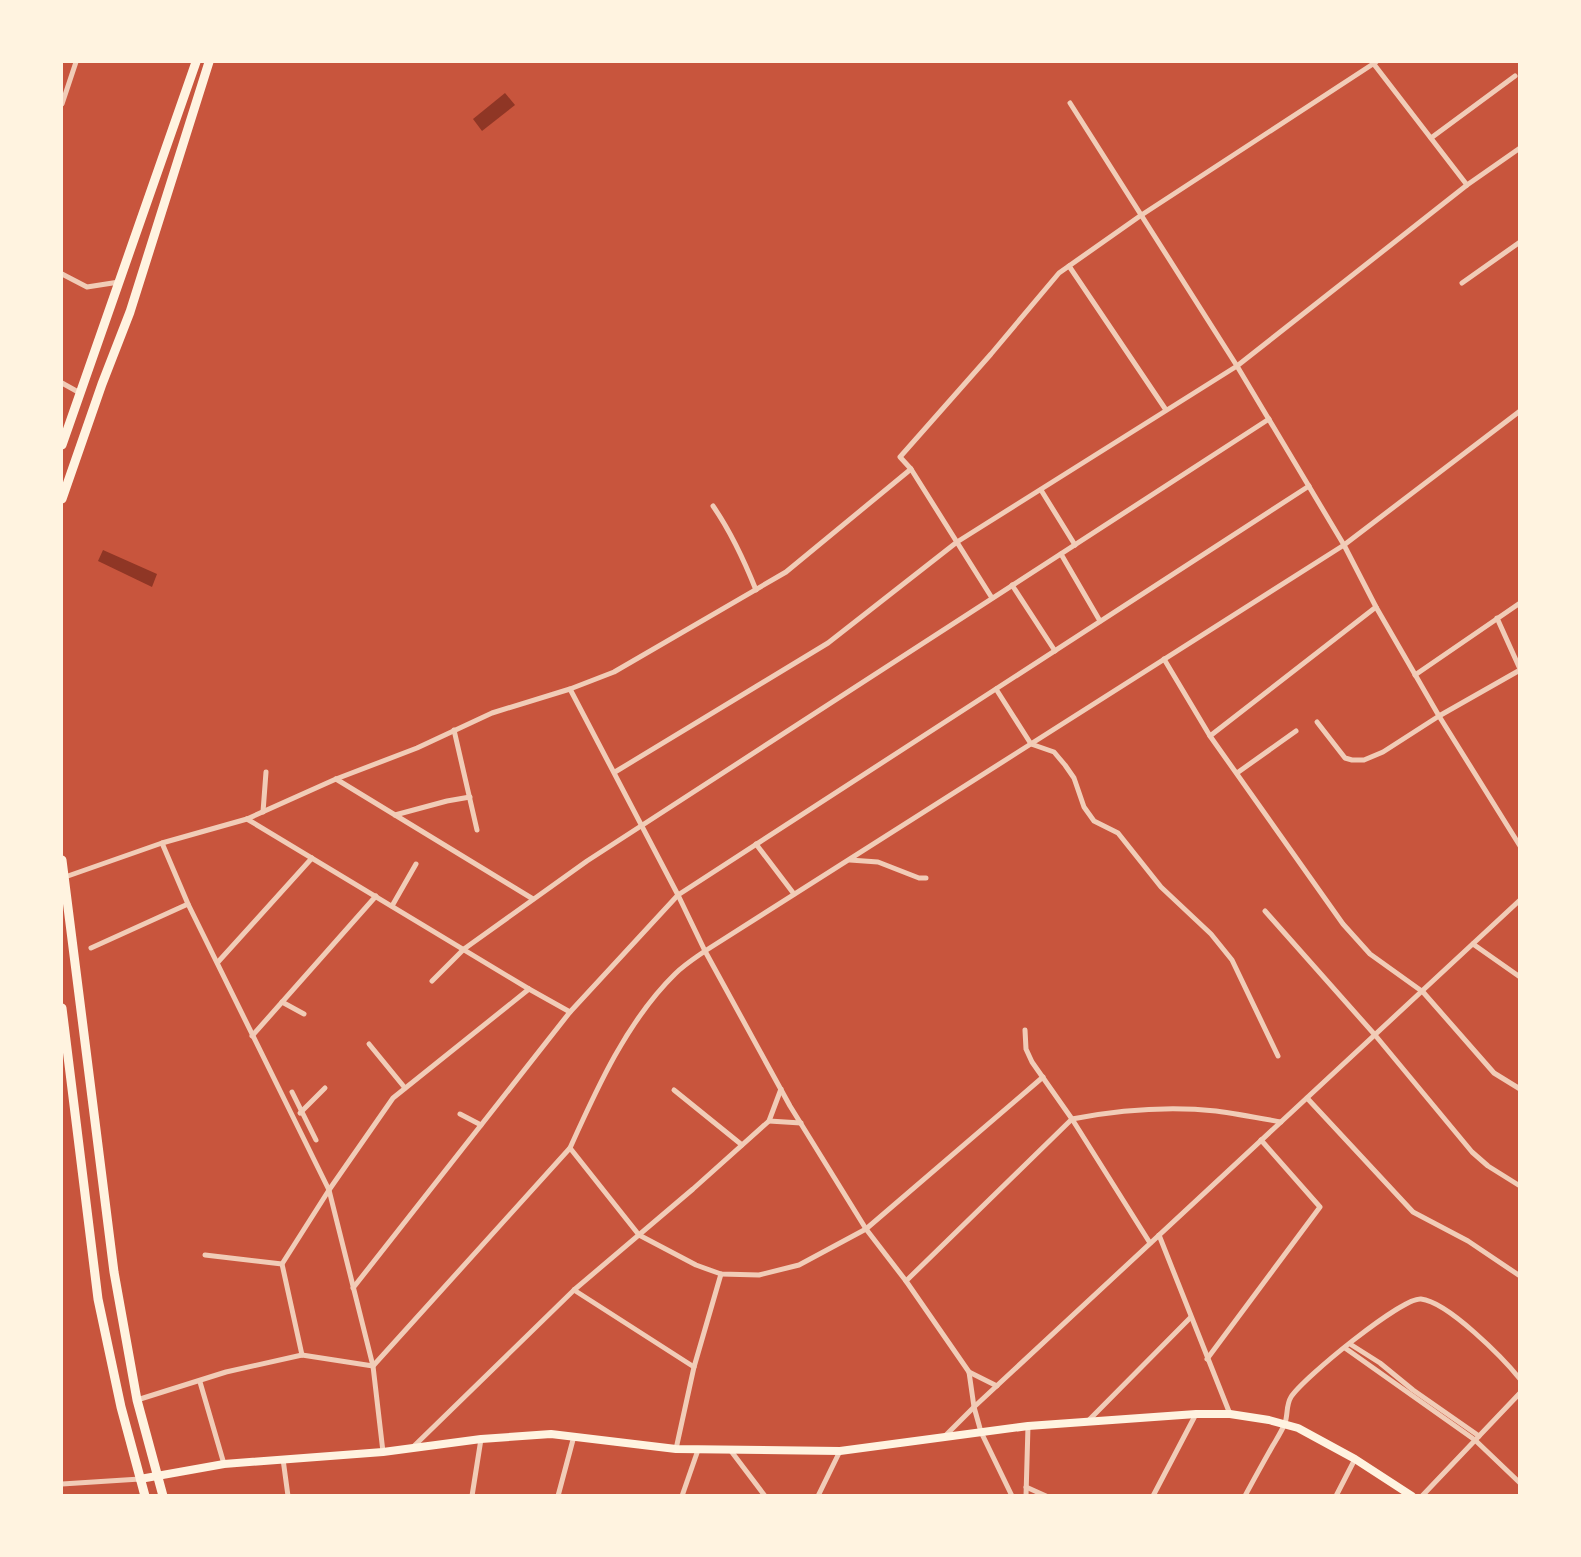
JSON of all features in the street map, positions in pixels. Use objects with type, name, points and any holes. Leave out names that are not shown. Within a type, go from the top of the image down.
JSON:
[{"type":"highway","points":[[62,445],[196,62]]},
{"type":"highway","points":[[62,499],[130,312],[209,62]]},
{"type":"highway","points":[[62,860],[114,1272],[137,1400],[163,1496]]},
{"type":"highway","points":[[62,1008],[97,1289],[116,1386],[145,1496]]},
{"type":"main road","points":[[140,1479],[224,1464],[383,1452],[481,1439],[551,1434],[676,1449],[840,1451],[1028,1426],[1196,1414],[1230,1414],[1285,1423],[1309,1433],[1355,1459],[1412,1496]]},
{"type":"street","points":[[62,104],[76,62]]},
{"type":"street","points":[[1360,62],[1367,68]]},
{"type":"street","points":[[992,598],[911,469],[900,458],[1059,273],[1140,216],[1375,62],[1467,185]]},
{"type":"street","points":[[1431,138],[1515,76]]},
{"type":"street","points":[[1070,103],[1237,366],[1344,545],[1376,607],[1439,716],[1520,846]]},
{"type":"street","points":[[615,772],[828,643],[957,542],[1237,366],[1467,185],[1520,148]]},
{"type":"street","points":[[1462,282],[1520,242]]},
{"type":"street","points":[[1069,266],[1166,410]]},
{"type":"street","points":[[62,274],[87,287],[119,282]]},
{"type":"street","points":[[62,383],[80,393]]},
{"type":"street","points":[[373,1366],[570,1148],[589,1105],[618,1051],[652,1000],[676,972],[794,894],[1344,545],[1520,411]]},
{"type":"street","points":[[432,981],[464,949],[642,825],[1269,419]]},
{"type":"street","points":[[65,878],[162,843],[247,819],[336,779],[417,748],[492,713],[570,689],[614,672],[786,572],[911,469]]},
{"type":"street","points":[[352,1288],[570,1012],[678,895],[1309,486]]},
{"type":"street","points":[[1041,489],[1075,545]]},
{"type":"street","points":[[713,506],[741,553],[756,590]]},
{"type":"street","points":[[1061,554],[1100,621]]},
{"type":"street","points":[[1012,585],[1055,651]]},
{"type":"street","points":[[1415,675],[1520,603]]},
{"type":"street","points":[[1210,735],[1376,607]]},
{"type":"street","points":[[1317,722],[1345,758],[1364,760],[1383,752],[1520,669],[1497,618]]},
{"type":"street","points":[[1164,659],[1210,735],[1343,924],[1370,954],[1423,992],[1494,1073],[1520,1089]]},
{"type":"street","points":[[570,689],[615,772],[705,951],[801,1124],[866,1229],[906,1281],[969,1372],[974,1407],[981,1432],[1012,1496]]},
{"type":"street","points":[[996,689],[1031,744],[1054,752],[1074,778],[1084,807],[1094,821],[1118,833],[1161,887],[1218,943],[1232,960],[1278,1056]]},
{"type":"street","points":[[454,730],[477,830]]},
{"type":"street","points":[[1237,773],[1296,731]]},
{"type":"street","points":[[263,812],[266,772]]},
{"type":"street","points":[[336,779],[533,899]]},
{"type":"street","points":[[395,815],[471,797]]},
{"type":"street","points":[[247,819],[570,1012]]},
{"type":"street","points":[[162,843],[188,904],[329,1190],[373,1366],[383,1452]]},
{"type":"street","points":[[756,844],[794,894]]},
{"type":"street","points":[[218,962],[312,858]]},
{"type":"street","points":[[848,860],[878,862],[919,878],[926,878]]},
{"type":"street","points":[[392,906],[416,864]]},
{"type":"street","points":[[252,1036],[376,897]]},
{"type":"street","points":[[945,1437],[974,1407],[1520,900]]},
{"type":"street","points":[[91,948],[188,904]]},
{"type":"street","points":[[1265,911],[1375,1035],[1472,1152],[1488,1166],[1520,1186]]},
{"type":"street","points":[[1473,944],[1520,977]]},
{"type":"street","points":[[302,1355],[282,1264],[329,1190],[393,1098],[529,989]]},
{"type":"street","points":[[282,1002],[304,1014]]},
{"type":"street","points":[[1025,1030],[1026,1049],[1042,1077],[1072,1119],[1150,1243]]},
{"type":"street","points":[[369,1044],[405,1088]]},
{"type":"street","points":[[570,1148],[639,1235],[696,1265],[721,1274],[759,1275],[799,1265],[866,1229],[1042,1077]]},
{"type":"street","points":[[295,1119],[325,1088]]},
{"type":"street","points":[[410,1449],[574,1290],[769,1121],[781,1089]]},
{"type":"street","points":[[674,1090],[742,1145]]},
{"type":"street","points":[[292,1092],[316,1140]]},
{"type":"street","points":[[1307,1098],[1413,1212],[1468,1240],[1520,1276]]},
{"type":"street","points":[[906,1281],[1072,1119],[1109,1112],[1148,1109],[1215,1111],[1281,1122]]},
{"type":"street","points":[[460,1114],[481,1125]]},
{"type":"street","points":[[769,1121],[801,1124]]},
{"type":"street","points":[[1207,1359],[1320,1207],[1261,1140]]},
{"type":"street","points":[[1158,1236],[1230,1414]]},
{"type":"street","points":[[205,1255],[282,1264]]},
{"type":"street","points":[[676,1449],[694,1367],[721,1274]]},
{"type":"street","points":[[574,1290],[694,1367]]},
{"type":"street","points":[[1245,1496],[1285,1423],[1289,1400],[1295,1391],[1347,1346],[1397,1310],[1420,1299],[1436,1304],[1450,1313],[1503,1359],[1520,1379]]},
{"type":"street","points":[[1088,1422],[1191,1317]]},
{"type":"street","points":[[1347,1346],[1477,1438],[1520,1483]]},
{"type":"street","points":[[137,1400],[226,1372],[302,1355],[373,1366]]},
{"type":"street","points":[[969,1372],[997,1386]]},
{"type":"street","points":[[200,1382],[224,1464]]},
{"type":"street","points":[[1422,1496],[1520,1393]]},
{"type":"street","points":[[1153,1496],[1196,1414]]},
{"type":"street","points":[[1026,1496],[1028,1426]]},
{"type":"street","points":[[558,1496],[574,1436]]},
{"type":"street","points":[[472,1496],[481,1439]]},
{"type":"street","points":[[682,1496],[698,1450]]},
{"type":"street","points":[[731,1451],[765,1496]]},
{"type":"street","points":[[818,1496],[840,1451]]},
{"type":"street","points":[[284,1459],[288,1496]]},
{"type":"street","points":[[1335,1496],[1355,1459]]},
{"type":"street","points":[[62,1484],[140,1479]]},
{"type":"street","points":[[1026,1487],[1046,1496]]},
{"type":"shaded area","points":[[505,93],[515,105],[482,131],[473,119]]},
{"type":"shaded area","points":[[103,550],[157,574],[152,587],[98,561]]}]
